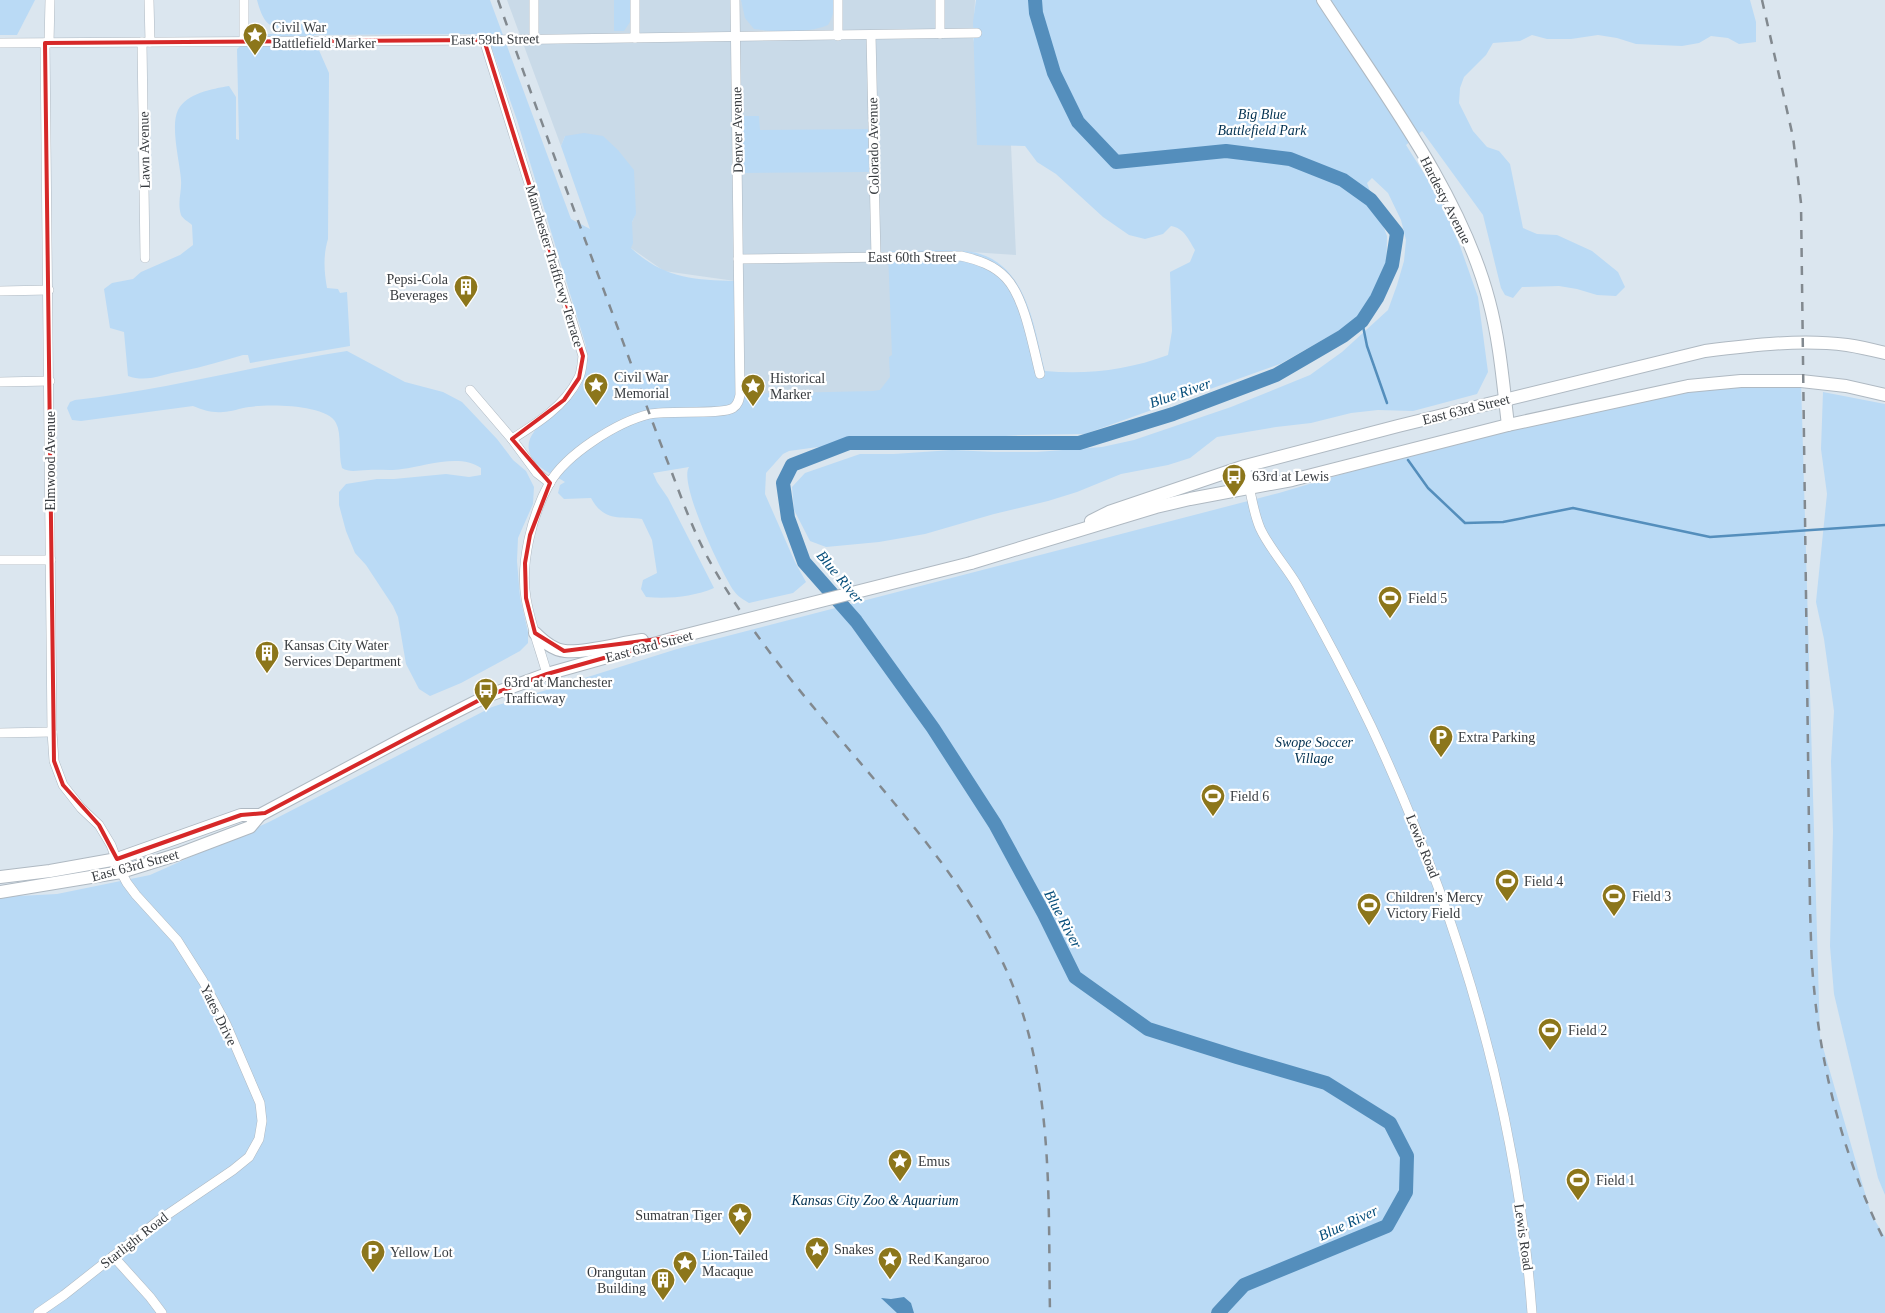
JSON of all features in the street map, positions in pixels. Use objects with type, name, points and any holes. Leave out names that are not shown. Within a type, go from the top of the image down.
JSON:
[{"type":"main road","name":"Hardesty Avenue","points":[[1323,0],[1420,148],[1458,218],[1476,259],[1489,301],[1499,348],[1508,425]]},
{"type":"main road","name":"East 63rd Street","points":[[1060,536],[1109,512],[1245,466],[1505,399],[1706,350],[1801,343],[1847,345],[1885,353]]},
{"type":"main road","name":"East 63rd Street","points":[[0,892],[121,872],[179,854],[250,827],[260,815],[406,737],[479,700],[547,674],[682,636],[971,563],[1156,507],[1292,480],[1508,425],[1688,386],[1741,381],[1801,381],[1846,386],[1885,395]]},
{"type":"main road","points":[[535,633],[547,644],[564,651],[682,636]]},
{"type":"main road","name":"East 63rd Street","points":[[0,877],[50,871],[117,859],[242,814],[260,815]]},
{"type":"street","name":"Elmwood Avenue","points":[[50,0],[47,43],[52,732],[54,761],[63,785],[80,808],[99,825],[117,859]]},
{"type":"street","name":"Lawn Avenue","points":[[145,258],[146,42],[149,0]]},
{"type":"street","points":[[244,0],[244,41]]},
{"type":"street","points":[[534,0],[534,38]]},
{"type":"street","points":[[635,0],[635,38]]},
{"type":"street","name":"Denver Avenue","points":[[550,483],[577,453],[590,443],[628,422],[650,414],[675,411],[725,411],[734,408],[738,403],[740,395],[735,0]]},
{"type":"street","points":[[838,0],[838,36]]},
{"type":"street","points":[[940,0],[940,34]]},
{"type":"street","name":"East 59th Street","points":[[0,43],[484,40],[977,33]]},
{"type":"street","name":"Colorado Avenue","points":[[871,35],[876,257]]},
{"type":"street","name":"Manchester Trafficwy Terrace","points":[[484,40],[583,356],[579,378],[564,400],[537,423],[512,439]]},
{"type":"street","name":"East 60th Street","points":[[738,259],[961,256],[980,261],[1007,279],[1020,298],[1040,374]]},
{"type":"street","points":[[0,291],[49,290]]},
{"type":"street","points":[[0,382],[50,381]]},
{"type":"street","points":[[470,390],[512,439],[537,473],[550,483],[530,535],[525,563],[526,598],[547,674]]},
{"type":"street","name":"Lewis Road","points":[[1245,466],[1256,516],[1263,534],[1295,582],[1328,640],[1372,728],[1415,826],[1457,938],[1487,1042],[1509,1140],[1527,1251],[1532,1313]]},
{"type":"street","points":[[0,560],[51,560]]},
{"type":"street","points":[[0,733],[52,732]]},
{"type":"street","name":"Yates Drive","points":[[117,859],[121,872],[136,895],[177,940],[203,981],[226,1024],[260,1103],[262,1121],[259,1139],[249,1157],[233,1170]]},
{"type":"street","name":"Starlight Road","points":[[38,1313],[158,1221],[233,1170]]},
{"type":"street","points":[[113,1256],[162,1313]]},
{"type":"highlighted area","points":[[484,40],[583,356],[579,378],[564,400],[512,439],[550,483],[530,535],[525,563],[526,598],[535,633],[564,651],[682,636],[547,674],[487,696],[265,813],[241,815],[117,859],[99,825],[63,785],[54,761],[45,43]]},
{"type":"shaded area","points":[[507,0],[975,0],[973,39],[1011,145],[1016,255],[971,252],[893,391],[740,395],[735,281],[664,271],[631,248],[632,222],[636,213],[565,136],[561,146]]},
{"type":"green space","points":[[0,0],[35,0],[17,35],[0,35]]},
{"type":"green space","name":"Big Blue Battlefield Park","points":[[257,0],[490,0],[571,219],[590,229],[561,146],[565,136],[584,133],[603,136],[618,150],[634,170],[636,214],[632,222],[633,243],[631,248],[655,266],[679,275],[706,280],[735,281],[736,394],[880,390],[890,377],[889,357],[892,355],[888,251],[965,251],[985,256],[1002,266],[1014,279],[1023,295],[1036,333],[1045,371],[1092,372],[1123,368],[1168,355],[1172,331],[1170,272],[1190,262],[1195,250],[1183,232],[1176,227],[1171,226],[1163,234],[1145,239],[1129,235],[1103,217],[1056,174],[1037,162],[1025,146],[977,145],[973,22],[976,0],[1750,0],[1756,22],[1756,42],[1739,44],[1728,38],[1711,36],[1699,43],[1682,46],[1636,44],[1598,35],[1571,39],[1547,39],[1532,35],[1520,41],[1493,43],[1486,55],[1464,77],[1460,88],[1459,103],[1473,131],[1487,147],[1499,151],[1510,164],[1523,228],[1537,234],[1557,235],[1592,251],[1618,272],[1625,287],[1616,296],[1597,295],[1559,286],[1522,287],[1513,298],[1505,295],[1501,288],[1483,215],[1422,131],[1406,145],[1439,197],[1460,246],[1478,297],[1488,372],[1477,394],[1413,411],[1378,410],[1351,413],[1311,423],[1217,437],[1190,458],[1168,465],[1121,474],[1077,492],[1048,501],[925,534],[879,542],[826,547],[810,541],[794,510],[792,487],[805,473],[860,454],[952,450],[1037,452],[1102,447],[1134,440],[1231,407],[1310,375],[1342,352],[1388,310],[1397,285],[1404,261],[1406,240],[1401,220],[1388,193],[1372,178],[1367,183],[1387,236],[1386,287],[1370,313],[1280,364],[1085,434],[1021,435],[818,447],[789,451],[783,454],[766,473],[765,494],[795,562],[806,582],[793,593],[749,603],[734,591],[720,567],[703,529],[690,491],[687,476],[689,467],[653,473],[668,498],[714,588],[680,597],[646,597],[641,589],[643,580],[657,573],[652,540],[642,519],[607,514],[596,506],[591,498],[564,499],[558,493],[560,485],[565,482],[539,466],[529,452],[529,442],[533,433],[571,398],[581,385],[586,369],[586,346],[517,120],[485,34],[314,35],[314,48],[318,48],[329,73],[328,239],[325,257],[325,276],[327,288],[338,289],[340,293],[347,292],[350,346],[250,363],[248,355],[243,355],[155,377],[142,379],[128,376],[124,332],[110,328],[104,289],[112,283],[133,279],[141,272],[180,255],[193,245],[192,225],[181,215],[180,210],[181,180],[175,135],[176,117],[178,110],[187,100],[208,90],[229,86],[236,97],[236,139],[239,140],[237,49],[253,34],[297,34],[297,27],[281,28],[270,25],[263,16]]},
{"type":"green space","points":[[614,0],[631,0],[632,19],[624,31],[614,31]]},
{"type":"green space","points":[[741,0],[835,0],[834,10],[828,25],[810,30],[791,32],[754,29],[745,18]]},
{"type":"green space","points":[[742,116],[759,116],[760,130],[868,129],[869,172],[743,173]]},
{"type":"green space","points":[[347,351],[405,382],[443,392],[462,402],[497,439],[513,460],[526,471],[534,487],[533,504],[518,538],[517,561],[520,597],[528,632],[528,643],[520,651],[461,683],[430,696],[419,689],[406,664],[398,617],[393,606],[366,565],[355,553],[346,531],[339,505],[339,492],[346,484],[377,479],[446,474],[469,477],[481,475],[481,468],[463,461],[453,461],[398,470],[345,470],[342,468],[339,433],[336,423],[321,412],[296,407],[258,406],[219,412],[193,406],[81,421],[72,420],[67,408],[70,402],[75,400],[144,390]]},
{"type":"green space","points":[[1801,381],[1820,1037],[1871,1214],[1885,1237],[1885,1313],[0,1313],[0,897],[57,894],[150,875],[269,822],[492,707],[677,649],[1279,493],[1508,425],[1688,386]]},
{"type":"green space","points":[[1823,392],[1885,404],[1885,1195],[1878,1178],[1834,994],[1830,946],[1833,831],[1831,761],[1834,711],[1824,639],[1816,602],[1827,494],[1821,449]]},
{"type":"water","points":[[904,1297],[911,1303],[914,1313],[897,1313],[881,1298],[891,1299]]},
{"type":"waterway","name":"Blue River","points":[[1035,0],[1036,13],[1054,73],[1078,122],[1116,162],[1226,151],[1290,159],[1343,180],[1371,200],[1397,233],[1392,265],[1377,298],[1362,321],[1343,336],[1276,375],[1173,414],[1079,443],[849,443],[792,465],[783,483],[788,518],[804,562],[856,621],[933,728],[995,824],[1044,914],[1075,977],[1148,1029],[1326,1083],[1390,1123],[1407,1156],[1406,1192],[1387,1226],[1244,1285],[1218,1313]]},
{"type":"waterway","points":[[1362,321],[1367,346],[1387,403]]},
{"type":"waterway","points":[[1408,460],[1428,488],[1465,523],[1503,522],[1573,508],[1710,537],[1885,525]]},
{"type":"railway","points":[[498,0],[654,427],[701,545],[732,599],[775,660],[912,824],[960,888],[988,934],[1011,981],[1025,1021],[1042,1103],[1048,1187],[1050,1313]]},
{"type":"railway","points":[[1762,0],[1793,137],[1801,203],[1810,908],[1814,988],[1823,1054],[1838,1118],[1859,1181],[1885,1242]]},
{"type":"place","name":"Civil War Battlefield Marker","points":[[255,56]]},
{"type":"place","name":"Pepsi-Cola Beverages","points":[[466,308]]},
{"type":"place","name":"Civil War Memorial","points":[[596,406]]},
{"type":"place","name":"Historical Marker","points":[[753,407]]},
{"type":"place","name":"63rd at Lewis","points":[[1234,497]]},
{"type":"place","name":"Field 5","points":[[1390,619]]},
{"type":"place","name":"Kansas City Water Services Department","points":[[267,674]]},
{"type":"place","name":"63rd at Manchester Trafficway","points":[[486,711]]},
{"type":"place","name":"Extra Parking","points":[[1441,758]]},
{"type":"place","name":"Field 6","points":[[1213,817]]},
{"type":"place","name":"Field 4","points":[[1507,902]]},
{"type":"place","name":"Field 3","points":[[1614,917]]},
{"type":"place","name":"Children's Mercy Victory Field","points":[[1369,926]]},
{"type":"place","name":"Field 2","points":[[1550,1051]]},
{"type":"place","name":"Emus","points":[[900,1182]]},
{"type":"place","name":"Field 1","points":[[1578,1201]]},
{"type":"place","name":"Sumatran Tiger","points":[[740,1236]]},
{"type":"place","name":"Snakes","points":[[817,1270]]},
{"type":"place","name":"Yellow Lot","points":[[373,1273]]},
{"type":"place","name":"Red Kangaroo","points":[[890,1280]]},
{"type":"place","name":"Lion-Tailed Macaque","points":[[685,1284]]},
{"type":"place","name":"Orangutan Building","points":[[663,1301]]},
{"type":"park label","name":"Swope Soccer Village","points":[[1314,750]]},
{"type":"park label","name":"Kansas City Zoo & Aquarium","points":[[875,1200]]}]
